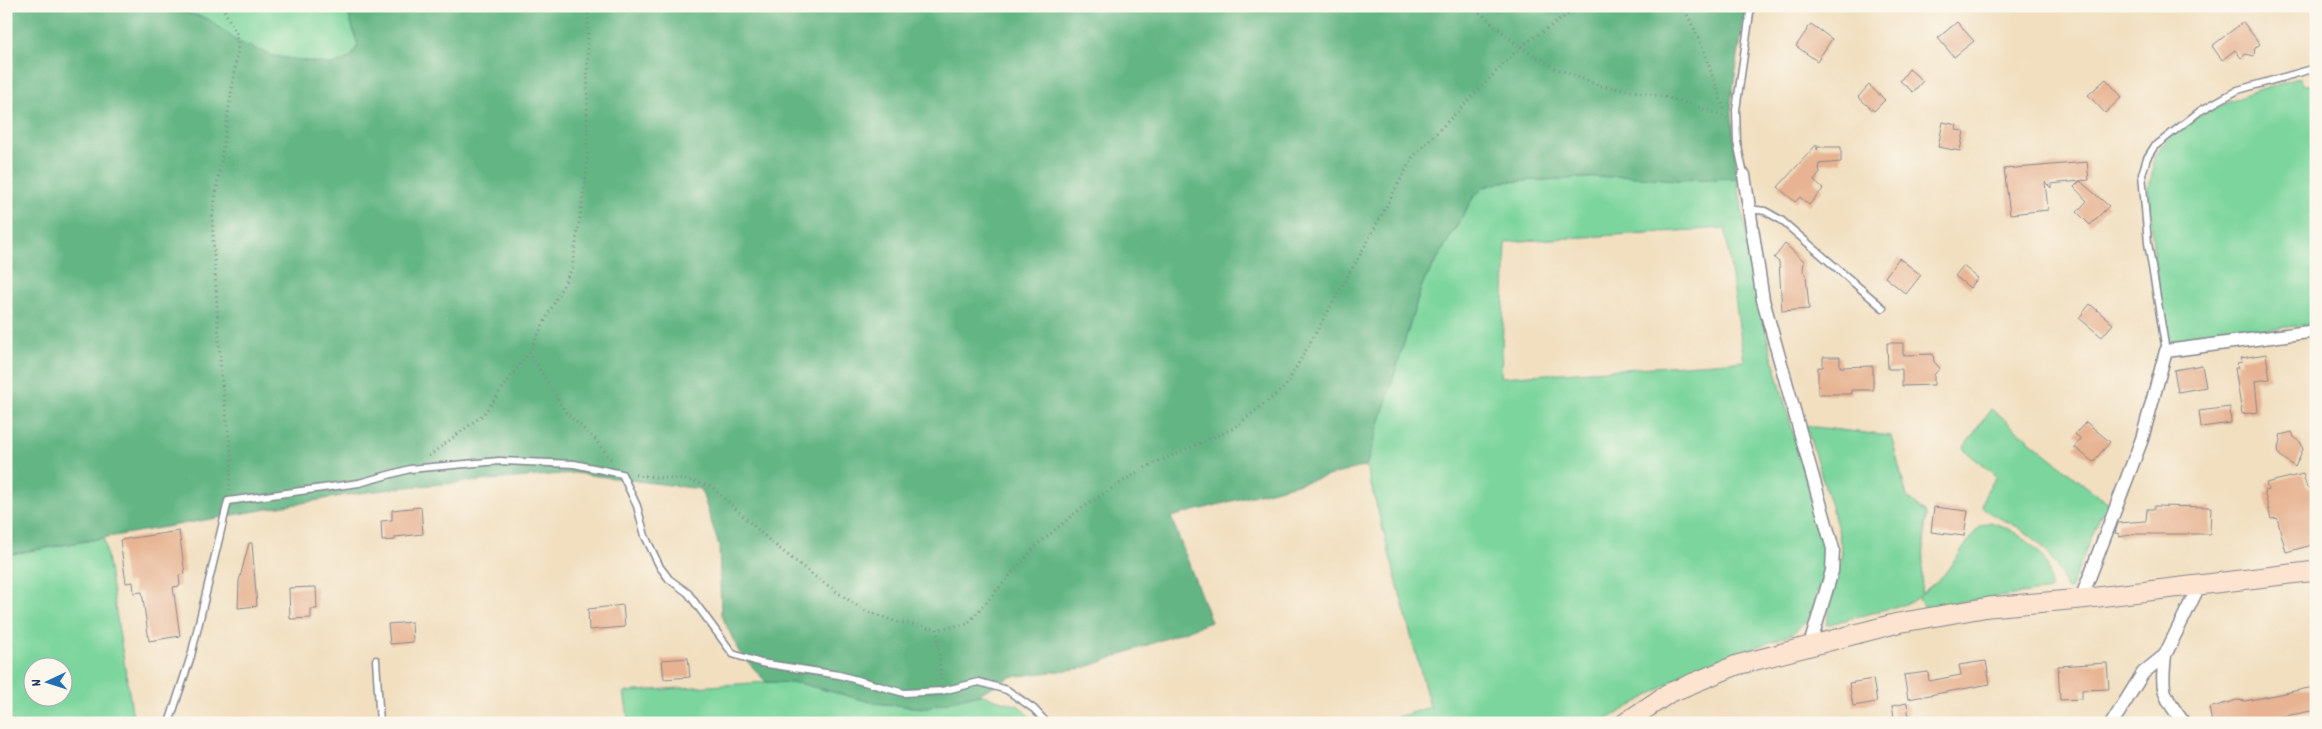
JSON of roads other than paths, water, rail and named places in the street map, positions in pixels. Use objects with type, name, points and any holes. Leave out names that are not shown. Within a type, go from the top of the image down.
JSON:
[{"type":"street","points":[[1744,175],[1764,300],[1833,549],[1832,571],[1810,645]]},
{"type":"street","points":[[2082,599],[2142,439],[2166,351],[2316,331]]},
{"type":"street","points":[[1625,723],[1669,693],[1738,665],[1898,623],[1980,609],[2082,599],[2316,571]]},
{"type":"street","points":[[2184,723],[2164,693],[2162,681],[2166,656],[2200,584]]},
{"type":"street","points":[[2112,723],[2143,673],[2166,656]]},
{"type":"lane","points":[[1744,175],[1737,142],[1736,110],[1752,6]]},
{"type":"lane","points":[[2166,351],[2148,243],[2142,174],[2147,158],[2154,147],[2200,111],[2238,90],[2316,68]]},
{"type":"lane","points":[[1749,209],[1765,211],[1781,220],[1883,308]]},
{"type":"lane","points":[[169,723],[191,656],[228,501],[359,483],[410,469],[499,461],[574,464],[622,474],[637,506],[645,536],[660,567],[668,579],[688,593],[733,654],[761,663],[839,675],[904,693],[942,691],[979,682],[1007,690],[1034,709],[1047,723]]},
{"type":"lane","points":[[376,660],[380,723]]}]
